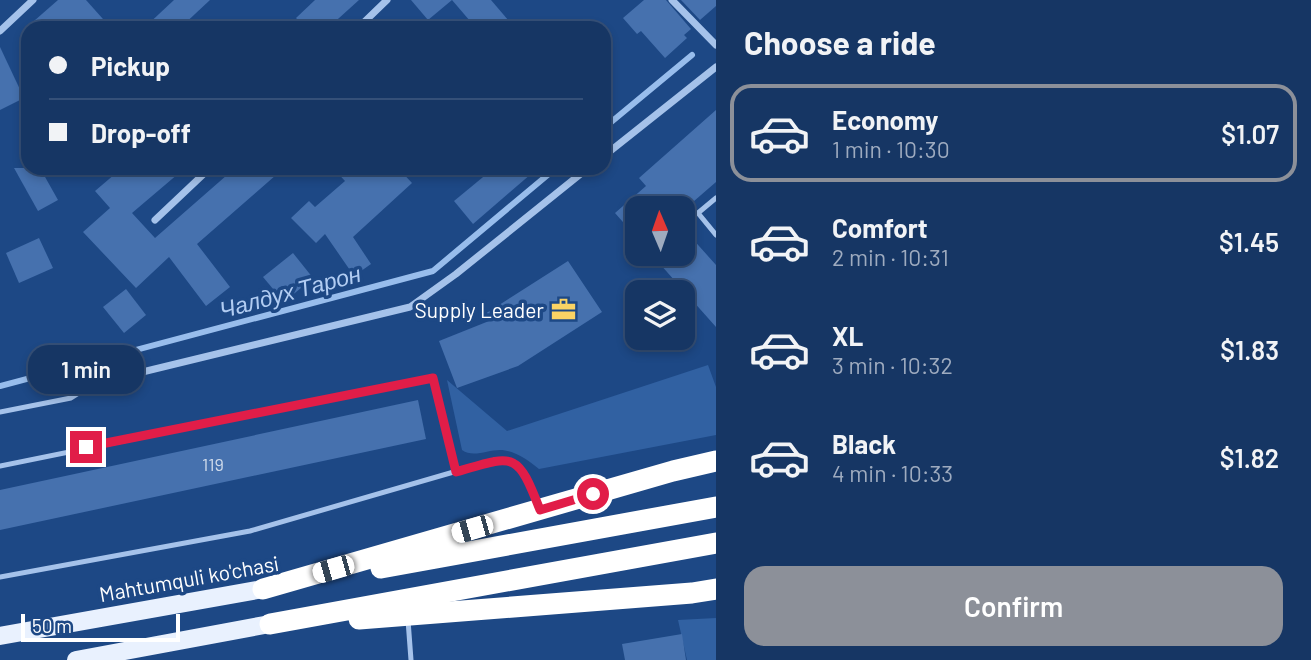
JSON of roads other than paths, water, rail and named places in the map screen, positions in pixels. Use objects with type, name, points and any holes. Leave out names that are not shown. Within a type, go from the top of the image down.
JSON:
[{"type":"highway","points":[[263,589],[716,461]]},
{"type":"highway","name":"Mahtumquli ko'chasi","points":[[263,589],[716,506]]},
{"type":"highway","points":[[270,624],[716,543]]},
{"type":"highway","points":[[270,624],[408,617],[716,589]]},
{"type":"main road","name":"Mahtumquli ko'chasi","points":[[0,636],[263,589]]},
{"type":"main road","points":[[76,660],[270,624]]},
{"type":"street","points":[[0,31],[33,0]]},
{"type":"street","points":[[365,21],[387,0]]},
{"type":"street","points":[[672,0],[716,45]]},
{"type":"street","points":[[611,150],[716,66]]},
{"type":"street","points":[[155,220],[203,175]]},
{"type":"street","points":[[93,384],[410,307],[456,274],[580,175]]},
{"type":"lane","points":[[716,198],[698,213],[716,235]]},
{"type":"lane","points":[[0,466],[433,378],[456,472]]},
{"type":"lane","points":[[0,412],[71,398],[93,384]]},
{"type":"lane","points":[[0,577],[250,531],[495,460],[513,463],[526,475],[540,510]]},
{"type":"lane","points":[[408,617],[411,660]]},
{"type":"waterway","name":"Чалдух Тарон","points":[[611,122],[692,55]]},
{"type":"waterway","name":"Чалдух Тарон","points":[[0,386],[433,271],[548,175]]},
{"type":"place","name":"Supply Leader","points":[[564,309]]}]
